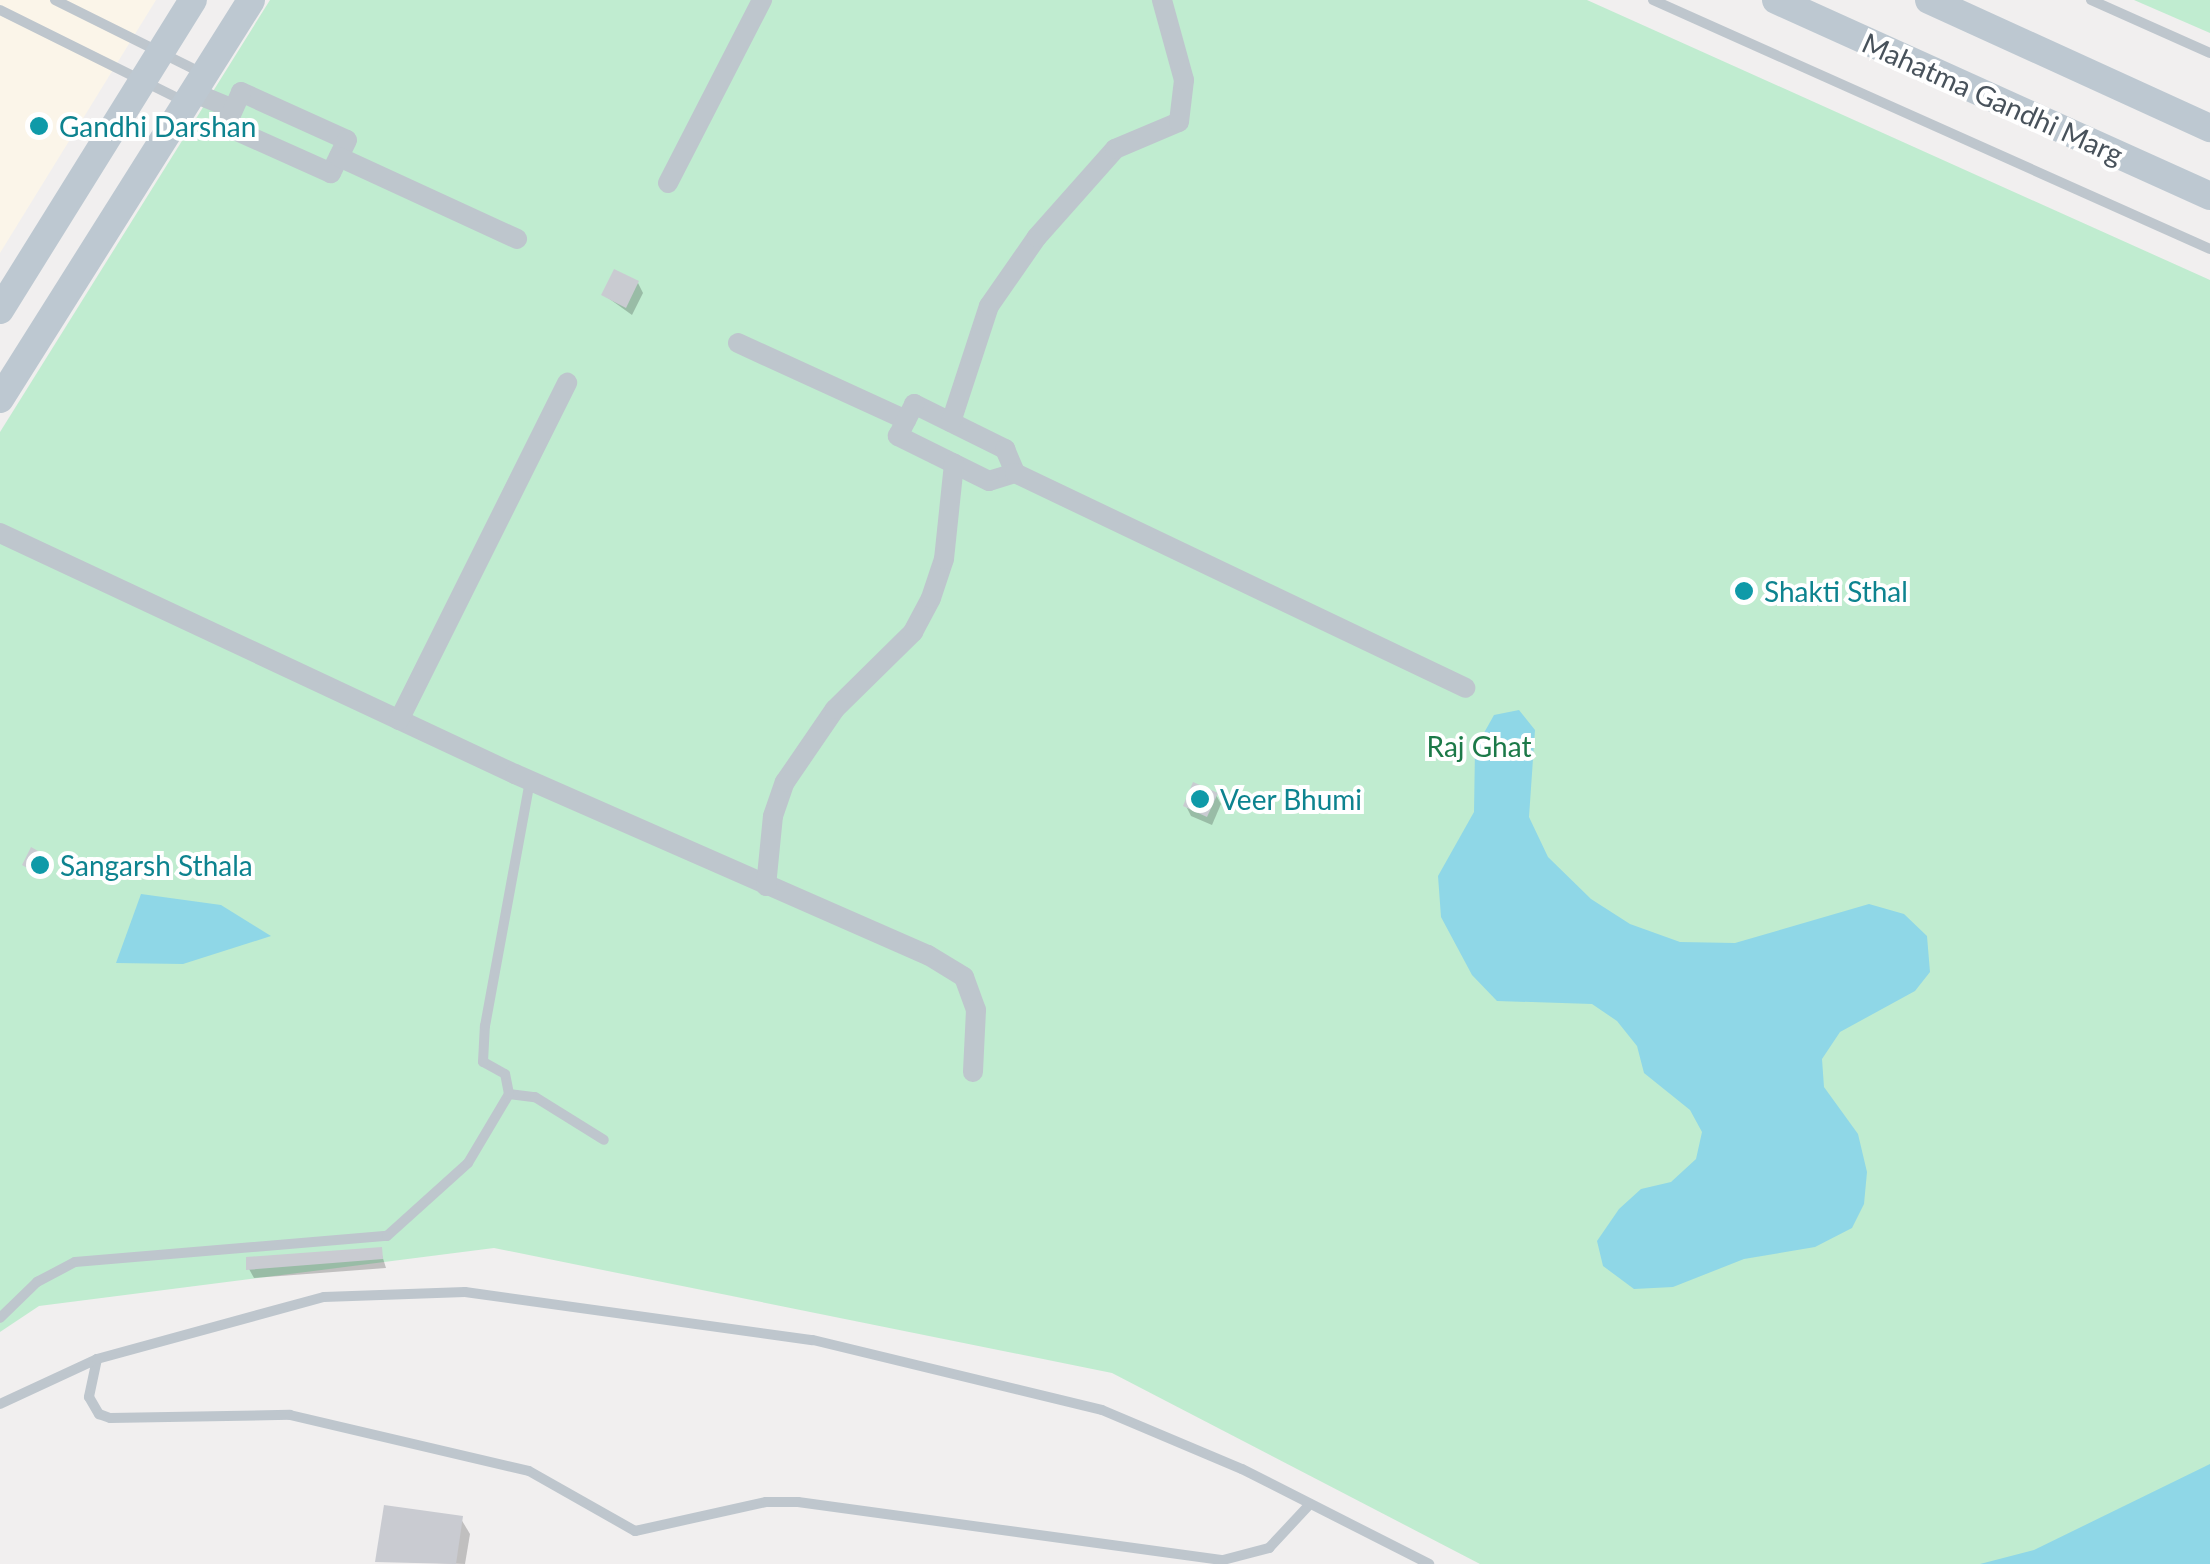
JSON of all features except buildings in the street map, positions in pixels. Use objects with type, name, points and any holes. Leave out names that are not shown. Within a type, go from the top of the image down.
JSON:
[{"type":"main road","points":[[0,310],[193,0]]},
{"type":"main road","points":[[0,400],[251,0]]},
{"type":"main road","name":"Mahatma Gandhi Marg","points":[[1776,0],[2210,196]]},
{"type":"main road","points":[[1929,0],[2210,128]]},
{"type":"street","points":[[668,182],[762,0]]},
{"type":"street","points":[[951,422],[989,306],[1037,236],[1115,149],[1179,122],[1184,80],[1162,0]]},
{"type":"street","points":[[194,89],[234,109]]},
{"type":"street","points":[[242,92],[346,140],[331,174],[226,126],[234,109],[242,92]]},
{"type":"street","points":[[666,160],[693,134]]},
{"type":"street","points":[[686,169],[693,134]]},
{"type":"street","points":[[339,157],[517,239]]},
{"type":"street","points":[[738,343],[906,420]]},
{"type":"street","points":[[400,720],[542,433],[567,394]]},
{"type":"street","points":[[542,433],[547,395]]},
{"type":"street","points":[[1014,474],[1005,449],[914,404],[898,436],[989,481],[1014,474],[1465,688]]},
{"type":"street","points":[[766,886],[773,816],[785,782],[835,709],[913,632],[931,598],[944,559],[954,464]]},
{"type":"street","points":[[0,533],[530,781],[928,955],[964,977],[976,1010],[973,1072]]},
{"type":"lane","points":[[56,0],[161,51],[194,89]]},
{"type":"lane","points":[[1653,0],[2210,249]]},
{"type":"lane","points":[[2091,0],[2210,53]]},
{"type":"lane","points":[[0,10],[143,81],[194,89]]},
{"type":"lane","points":[[0,1318],[37,1282],[74,1262],[388,1236],[468,1163],[509,1094],[504,1074],[483,1062],[485,1026],[530,781]]},
{"type":"lane","points":[[509,1094],[535,1097],[604,1140]]},
{"type":"lane","points":[[0,1404],[97,1359],[324,1296],[466,1292],[813,1340],[1102,1410],[1310,1504],[1429,1564]]},
{"type":"lane","points":[[97,1359],[88,1396],[99,1414],[110,1418],[290,1415],[529,1471],[635,1532],[766,1502],[798,1502],[1224,1560],[1268,1548],[1310,1504]]},
{"type":"shaded area","name":"Gandhi Darshan","points":[[0,0],[156,0],[0,253]]},
{"type":"green space","name":"Raj Ghat","points":[[270,0],[1587,0],[2210,280],[2210,1564],[1480,1564],[1112,1373],[494,1248],[39,1306],[0,1332],[0,432]]},
{"type":"green space","points":[[2134,0],[2210,0],[2210,33]]},
{"type":"water","points":[[1519,710],[1535,730],[1529,817],[1548,857],[1591,899],[1630,924],[1680,942],[1735,943],[1869,904],[1904,914],[1927,936],[1930,972],[1915,991],[1840,1032],[1822,1059],[1824,1087],[1858,1134],[1867,1172],[1864,1204],[1852,1228],[1815,1247],[1744,1259],[1673,1287],[1634,1289],[1603,1266],[1597,1241],[1619,1209],[1641,1189],[1671,1182],[1696,1159],[1702,1132],[1690,1110],[1644,1073],[1637,1046],[1617,1021],[1592,1004],[1497,1001],[1472,975],[1441,917],[1438,876],[1474,812],[1475,749],[1494,715]]},
{"type":"water","points":[[141,894],[221,905],[271,936],[183,964],[116,963]]},
{"type":"water","points":[[2210,1464],[2210,1564],[1980,1564],[2034,1550]]},
{"type":"place","name":"Gandhi Darshan","points":[[39,126]]},
{"type":"place","name":"Shakti Sthal","points":[[1744,591]]},
{"type":"place","name":"Veer Bhumi","points":[[1200,799]]},
{"type":"place","name":"Sangarsh Sthala","points":[[40,865]]}]
